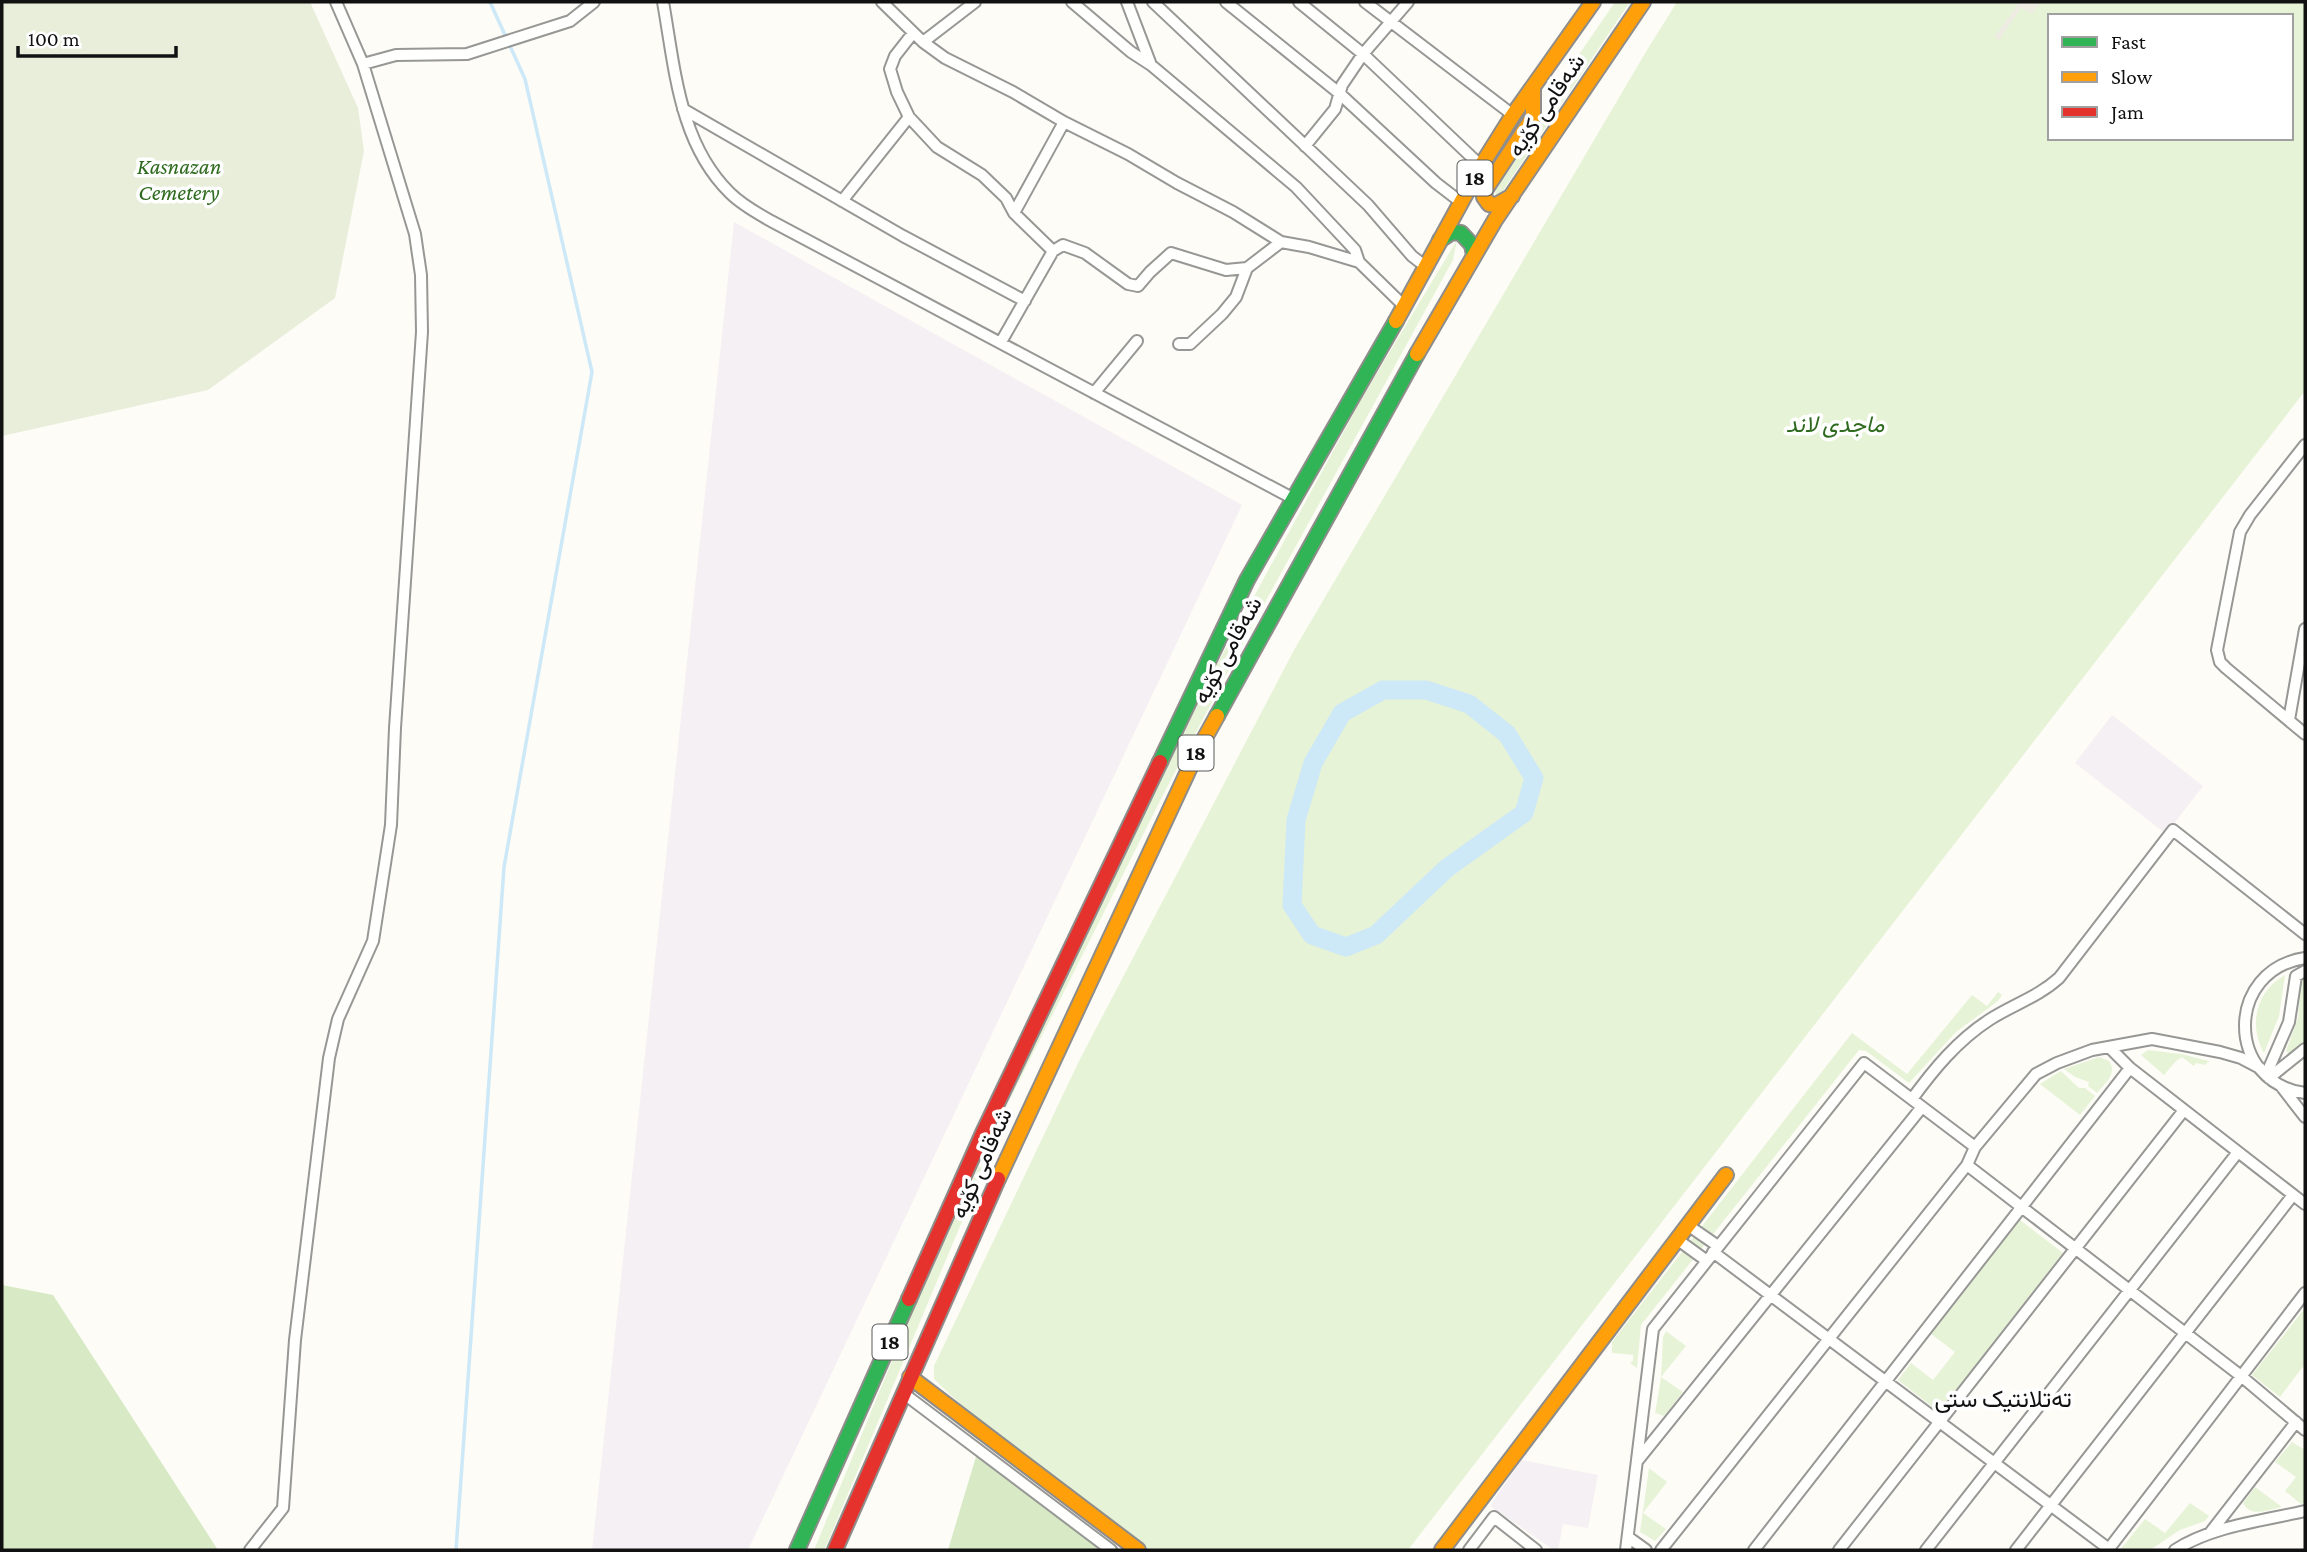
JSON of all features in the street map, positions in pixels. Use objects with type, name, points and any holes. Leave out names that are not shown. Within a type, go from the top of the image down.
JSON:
[{"type":"main road","name":"شەقامی کۆیە","points":[[835,1550],[910,1377],[997,1141],[1247,580],[1481,166],[1513,115],[1593,2]]},
{"type":"main road","name":"شەقامی کۆیە","points":[[797,1550],[997,1141],[1197,752],[1444,305],[1514,194],[1643,2]]},
{"type":"main road","points":[[1514,194],[1499,206],[1494,206],[1489,204],[1485,197],[1485,190],[1533,117],[1533,87]]},
{"type":"main road","points":[[1440,240],[1452,232],[1461,233],[1472,244],[1474,255]]},
{"type":"main road","points":[[1441,1550],[1726,1175]]},
{"type":"main road","points":[[910,1377],[1138,1550]]},
{"type":"street","points":[[250,1550],[282,1508],[295,1340],[329,1058],[338,1019],[373,942],[391,825],[422,332],[421,275],[415,234],[363,64],[335,2]]},
{"type":"street","points":[[363,64],[396,55],[467,54],[570,21],[594,2]]},
{"type":"street","points":[[663,2],[682,109],[699,152],[710,170],[732,195],[771,221],[1294,499]]},
{"type":"street","points":[[882,2],[923,42],[945,58],[1128,154],[1281,242],[1309,247],[1359,262]]},
{"type":"street","points":[[923,42],[975,2]]},
{"type":"street","points":[[1127,2],[1151,65]]},
{"type":"street","points":[[1153,2],[1368,205],[1424,266]]},
{"type":"street","points":[[1226,2],[1339,93],[1436,183],[1462,203]]},
{"type":"street","points":[[1299,2],[1363,54],[1481,166]]},
{"type":"street","points":[[1365,2],[1513,115]]},
{"type":"street","points":[[1305,146],[1335,109],[1342,85],[1363,54],[1408,2]]},
{"type":"street","points":[[1077,3],[1131,52],[1151,65],[1296,187],[1355,250],[1359,262],[1404,306]]},
{"type":"street","points":[[913,33],[895,56],[890,69],[909,117],[937,147],[982,175],[1006,198],[1014,213],[1053,251]]},
{"type":"street","points":[[682,109],[842,201],[1025,301]]},
{"type":"street","points":[[842,201],[909,117]]},
{"type":"street","points":[[1014,213],[1064,122]]},
{"type":"street","points":[[1178,344],[1190,344],[1222,314],[1236,297],[1247,268],[1281,242]]},
{"type":"street","points":[[1001,342],[1053,251],[1063,245],[1085,253],[1128,284],[1138,286],[1171,253],[1226,270],[1247,268]]},
{"type":"street","points":[[1094,393],[1137,341]]},
{"type":"street","points":[[2305,446],[2250,515],[2240,532],[2217,650],[2220,662],[2226,668],[2305,734]]},
{"type":"street","points":[[2289,720],[2305,629]]},
{"type":"street","points":[[1912,1099],[1944,1058],[1973,1031],[2044,991],[2059,978],[2173,830],[2305,934]]},
{"type":"street","points":[[2265,1074],[2246,1041],[2246,1011],[2258,985],[2279,967],[2305,958]]},
{"type":"street","points":[[2265,1074],[2289,1022],[2297,976],[2305,971]]},
{"type":"street","points":[[1661,1550],[1966,1165],[1975,1147],[2036,1074],[2077,1055],[2152,1039],[2230,1055],[2281,1086],[2304,1115]]},
{"type":"street","points":[[2230,1055],[2240,1054],[2246,1041]]},
{"type":"street","points":[[2109,1047],[2130,1068],[2305,1204]]},
{"type":"street","points":[[2265,1074],[2305,1049]]},
{"type":"street","points":[[1626,1550],[1653,1329],[1864,1063],[1975,1147]]},
{"type":"street","points":[[1754,1550],[2130,1068]]},
{"type":"street","points":[[2281,1086],[2305,1095],[2301,1106],[2304,1115]]},
{"type":"street","points":[[1638,1460],[1922,1107]]},
{"type":"street","points":[[1839,1550],[2184,1110]]},
{"type":"street","points":[[1926,1550],[2238,1152]]},
{"type":"street","points":[[1966,1165],[2241,1376],[2305,1430]]},
{"type":"street","points":[[2015,1550],[2294,1195]]},
{"type":"street","points":[[1689,1226],[1713,1253],[2108,1549],[2305,1293]]},
{"type":"street","points":[[1678,1240],[1713,1253]]},
{"type":"street","points":[[903,1393],[1111,1550]]},
{"type":"street","points":[[2210,1533],[2296,1422]]},
{"type":"street","points":[[2175,1550],[2190,1540],[2210,1533],[2305,1511]]},
{"type":"street","points":[[1469,1550],[1494,1517],[1536,1550]]},
{"type":"street","points":[[1628,1537],[1646,1550]]},
{"type":"shaded area","points":[[2014,2],[2041,2],[2032,14],[2021,8],[1999,40],[1995,36],[2018,5]]},
{"type":"shaded area","points":[[734,222],[1242,505],[748,1550],[592,1550]]},
{"type":"shaded area","points":[[2112,715],[2203,786],[2166,834],[2075,763]]},
{"type":"shaded area","points":[[1521,1460],[1598,1475],[1588,1528],[1563,1524],[1558,1550],[1554,1550],[1490,1506]]},
{"type":"green space","name":"Kasnazan Cemetery","points":[[2,2],[310,2],[358,108],[364,151],[335,298],[208,390],[2,436]]},
{"type":"green space","points":[[1615,2],[1630,2],[1500,195],[1495,194],[1549,111],[1556,88]]},
{"type":"green space","name":"ماجدی لاند","points":[[1677,2],[2305,2],[2305,391],[1408,1550],[1149,1550],[1005,1447],[934,1379],[934,1366],[1079,1061],[1294,650]]},
{"type":"green space","points":[[1457,240],[1453,260],[1252,626],[1162,797],[1006,1107],[1135,815],[1362,398]]},
{"type":"green space","points":[[2285,975],[2279,1016],[2264,1053],[2256,1031],[2258,1010],[2267,990]]},
{"type":"green space","points":[[2305,976],[2305,1045],[2291,1056],[2286,1051],[2298,1018],[2301,977]]},
{"type":"green space","points":[[1998,992],[2002,995],[1998,1001],[1956,1032],[1909,1083],[1866,1051],[1859,1050],[1641,1325],[1637,1368],[1630,1363],[1633,1361],[1633,1355],[1612,1353],[1612,1342],[1852,1033],[1907,1074],[1972,995],[1987,1006]]},
{"type":"green space","points":[[2148,1050],[2209,1061],[2205,1065],[2196,1063],[2194,1066],[2182,1057],[2164,1075],[2141,1055]]},
{"type":"green space","points":[[2099,1057],[2109,1061],[2112,1070],[2097,1093],[2088,1086],[2089,1082],[2064,1069]]},
{"type":"green space","points":[[2061,1071],[2079,1088],[2085,1088],[2095,1096],[2080,1115],[2040,1084]]},
{"type":"green space","points":[[979,1166],[984,1169],[827,1544],[824,1550],[814,1550],[911,1315]]},
{"type":"green space","points":[[2020,1220],[2063,1253],[1939,1412],[1898,1380],[1911,1363],[1933,1380],[1955,1352],[1931,1334]]},
{"type":"green space","points":[[2,1285],[53,1295],[218,1550],[2,1550]]},
{"type":"green space","points":[[2305,1308],[2305,1364],[2280,1397],[2252,1375]]},
{"type":"green space","points":[[1666,1331],[1686,1346],[1661,1377],[1663,1337]]},
{"type":"green space","points":[[1661,1377],[1683,1392],[1664,1416],[1655,1413]]},
{"type":"green space","points":[[2292,1442],[2305,1450],[2305,1503],[2301,1504],[2285,1491],[2296,1477],[2275,1462]]},
{"type":"green space","points":[[978,1450],[1107,1550],[948,1550]]},
{"type":"green space","points":[[1649,1468],[1667,1482],[1643,1513],[1666,1529],[1655,1541],[1640,1532]]},
{"type":"green space","points":[[2255,1487],[2282,1507],[2260,1512],[2246,1508],[2243,1503]]},
{"type":"green space","points":[[2190,1503],[2209,1516],[2205,1521],[2180,1530],[2150,1550],[2120,1550],[2145,1519],[2165,1533]]},
{"type":"waterway","points":[[456,1550],[504,867],[592,372],[525,79],[490,2]]},
{"type":"waterway","points":[[1383,690],[1426,690],[1469,704],[1507,734],[1534,778],[1524,813],[1447,868],[1376,935],[1346,947],[1312,935],[1292,905],[1296,820],[1313,763],[1342,713],[1383,690]]},
{"type":"traffic: fast","points":[[1440,240],[1452,232],[1461,233],[1472,245],[1474,255]]},
{"type":"traffic: fast","points":[[1160,762],[1247,580],[1396,321]]},
{"type":"traffic: fast","points":[[1217,716],[1417,354]]},
{"type":"traffic: fast","points":[[797,1550],[909,1299]]},
{"type":"traffic: slow","points":[[1396,321],[1481,166],[1513,115],[1593,2]]},
{"type":"traffic: slow","points":[[1417,354],[1495,220],[1643,2]]},
{"type":"traffic: slow","points":[[1512,196],[1496,205],[1489,204],[1484,197],[1485,190],[1533,117],[1533,87]]},
{"type":"traffic: slow","points":[[998,1179],[1197,752],[1217,716]]},
{"type":"traffic: slow","points":[[1442,1550],[1726,1175]]},
{"type":"traffic: slow","points":[[910,1377],[1138,1550]]},
{"type":"traffic: jam","points":[[909,1299],[983,1133],[1160,762]]},
{"type":"traffic: jam","points":[[835,1550],[998,1179]]},
{"type":"district","name":"تەتلانتیک ستی","points":[[2003,1399]]}]
